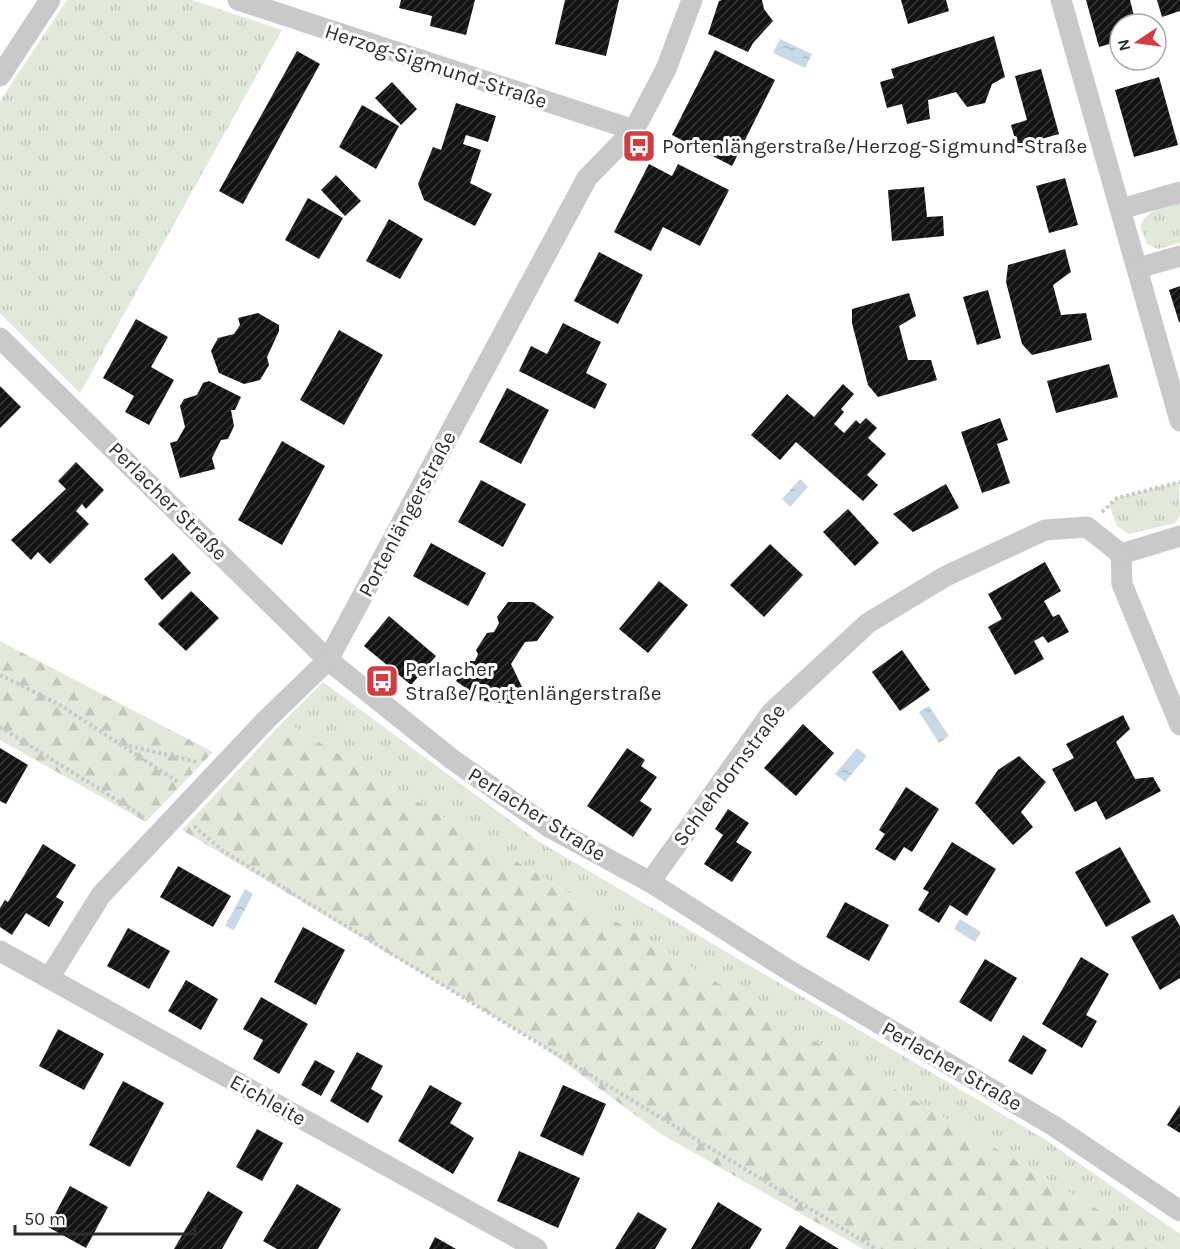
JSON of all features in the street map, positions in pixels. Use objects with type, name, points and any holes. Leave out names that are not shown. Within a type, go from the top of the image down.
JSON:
[{"type":"street","points":[[0,76],[50,0]]},
{"type":"street","name":"Herzog-Sigmund-Straße","points":[[238,0],[634,130]]},
{"type":"street","name":"Portenlängerstraße","points":[[48,978],[101,896],[195,794],[328,660],[587,178],[634,130],[666,69],[692,0]]},
{"type":"street","points":[[1061,0],[1180,421]]},
{"type":"street","points":[[1121,209],[1180,192]]},
{"type":"street","points":[[1138,268],[1180,256]]},
{"type":"street","name":"Perlacher Straße","points":[[0,338],[328,660],[453,760],[530,814],[650,882],[790,971],[1054,1126],[1180,1211]]},
{"type":"street","points":[[1087,527],[1121,554],[1122,584],[1180,725]]},
{"type":"street","name":"Schlehdornstraße","points":[[650,882],[771,713],[868,623],[946,576],[1045,530],[1087,527]]},
{"type":"street","points":[[1121,554],[1180,536]]},
{"type":"street","name":"Eichleite","points":[[0,951],[537,1249]]},
{"type":"path","points":[[1087,527],[1117,498],[1180,482]]},
{"type":"path","points":[[0,675],[60,705],[125,745],[195,794]]},
{"type":"path","points":[[0,727],[163,829]]},
{"type":"path","points":[[125,745],[168,757],[222,766]]},
{"type":"path","points":[[178,813],[223,851],[876,1249]]},
{"type":"green space","points":[[67,0],[192,0],[282,30],[80,393],[0,313],[0,101]]},
{"type":"green space","points":[[1180,203],[1180,243],[1158,249],[1147,244],[1140,226],[1143,220],[1152,212]]},
{"type":"green space","points":[[1179,482],[1180,516],[1175,523],[1129,534],[1117,526],[1109,505],[1117,498]]},
{"type":"green space","points":[[0,641],[213,752],[146,822],[0,740]]},
{"type":"green space","points":[[323,682],[538,841],[1046,1140],[1180,1234],[1180,1249],[1165,1249],[799,1032],[284,721]]},
{"type":"green space","points":[[284,721],[799,1032],[1165,1249],[863,1249],[661,1134],[535,1041],[182,830]]},
{"type":"water","points":[[780,39],[812,54],[805,68],[773,53]]},
{"type":"water","points":[[800,479],[808,487],[790,507],[782,499]]},
{"type":"water","points":[[929,706],[949,736],[939,743],[919,712]]},
{"type":"water","points":[[857,748],[867,756],[845,782],[835,774]]},
{"type":"water","points":[[245,889],[253,894],[234,930],[225,926]]},
{"type":"water","points":[[960,919],[981,932],[975,942],[954,929]]},
{"type":"building","points":[[401,0],[475,0],[466,35],[430,26],[432,16],[399,8]]},
{"type":"building","points":[[565,0],[619,0],[606,56],[555,44]]},
{"type":"building","points":[[762,0],[764,9],[773,21],[748,52],[708,34],[719,1]]},
{"type":"building","points":[[901,0],[946,0],[949,11],[908,24]]},
{"type":"building","points":[[1086,0],[1130,0],[1133,12],[1108,12],[1108,44],[1099,47]]},
{"type":"building","points":[[1157,0],[1180,0],[1180,11],[1168,15],[1168,12],[1161,12]]},
{"type":"building","points":[[994,36],[1005,77],[992,84],[985,103],[967,107],[956,92],[928,100],[930,119],[907,124],[902,104],[887,108],[880,82],[894,78],[891,69]]},
{"type":"building","points":[[715,50],[775,80],[732,166],[672,135]]},
{"type":"building","points":[[297,51],[320,64],[243,204],[219,191]]},
{"type":"building","points":[[1041,69],[1059,134],[1017,146],[1011,125],[1027,120],[1015,76]]},
{"type":"building","points":[[1159,77],[1178,145],[1134,157],[1115,90]]},
{"type":"building","points":[[392,82],[417,109],[401,125],[375,98]]},
{"type":"building","points":[[456,103],[496,116],[488,142],[466,135],[463,144],[481,150],[470,183],[492,194],[475,226],[424,200],[418,184],[433,147],[441,150]]},
{"type":"building","points":[[362,105],[399,126],[376,169],[339,147]]},
{"type":"building","points":[[649,164],[672,176],[678,164],[729,190],[700,246],[663,227],[651,251],[614,232]]},
{"type":"building","points":[[336,175],[361,201],[345,216],[321,190]]},
{"type":"building","points":[[1065,178],[1078,225],[1049,233],[1036,186]]},
{"type":"building","points":[[924,187],[927,217],[943,216],[944,236],[892,241],[888,190]]},
{"type":"building","points":[[308,198],[343,218],[319,259],[285,240]]},
{"type":"building","points":[[389,219],[423,239],[400,279],[366,261]]},
{"type":"building","points":[[1065,249],[1071,272],[1053,285],[1061,315],[1086,313],[1092,340],[1032,355],[1022,344],[1006,282],[1008,265]]},
{"type":"building","points":[[599,252],[643,275],[618,324],[574,301]]},
{"type":"building","points":[[1180,286],[1180,322],[1179,322],[1169,290]]},
{"type":"building","points":[[988,290],[1001,338],[977,345],[963,297]]},
{"type":"building","points":[[909,293],[916,316],[899,326],[908,360],[931,360],[937,380],[878,397],[868,385],[852,323],[852,309]]},
{"type":"building","points":[[258,313],[279,325],[279,331],[267,357],[269,365],[260,380],[244,384],[219,373],[211,351],[218,338],[234,334],[240,325],[238,318]]},
{"type":"building","points":[[136,319],[168,337],[151,367],[174,380],[149,425],[125,412],[134,396],[103,378]]},
{"type":"building","points":[[563,323],[601,342],[586,373],[607,384],[595,409],[519,371],[531,346],[547,354]]},
{"type":"building","points":[[339,330],[383,355],[344,425],[300,400]]},
{"type":"building","points":[[1109,364],[1118,397],[1056,413],[1047,381]]},
{"type":"building","points":[[209,381],[241,397],[235,410],[231,410],[234,426],[228,439],[221,440],[212,458],[215,469],[180,478],[170,443],[177,441],[185,427],[180,406],[184,399],[197,395],[203,383]]},
{"type":"building","points":[[843,384],[854,394],[841,409],[844,412],[834,424],[844,433],[856,420],[860,424],[866,418],[877,428],[868,438],[886,454],[867,475],[878,485],[863,501],[796,442],[780,460],[751,435],[787,394],[814,417]]},
{"type":"building","points":[[0,386],[21,407],[0,428]]},
{"type":"building","points":[[507,388],[549,410],[521,464],[479,442]]},
{"type":"building","points":[[1000,418],[1008,440],[997,444],[1010,483],[982,493],[961,432]]},
{"type":"building","points":[[282,441],[325,466],[282,545],[238,520]]},
{"type":"building","points":[[76,462],[104,490],[86,509],[82,504],[76,511],[89,524],[50,564],[38,552],[31,560],[11,540],[66,489],[58,481]]},
{"type":"building","points":[[481,480],[526,504],[503,547],[458,522]]},
{"type":"building","points":[[946,484],[959,508],[913,532],[893,514]]},
{"type":"building","points":[[848,509],[879,543],[855,566],[823,532]]},
{"type":"building","points":[[431,543],[486,573],[468,606],[413,576]]},
{"type":"building","points":[[770,544],[803,575],[764,617],[730,585]]},
{"type":"building","points":[[173,553],[191,573],[162,600],[144,579]]},
{"type":"building","points":[[1045,562],[1061,591],[1044,601],[1053,617],[1059,614],[1069,632],[1048,643],[1043,636],[1034,641],[1044,659],[1015,675],[988,627],[1002,619],[988,594]]},
{"type":"building","points":[[659,581],[688,605],[648,653],[619,629]]},
{"type":"building","points":[[191,591],[219,618],[186,651],[158,624]]},
{"type":"building","points":[[508,602],[533,602],[554,617],[537,641],[525,642],[511,664],[524,691],[513,704],[484,701],[456,681],[469,661],[475,661],[478,654],[476,650],[487,633],[494,632],[499,623],[497,617]]},
{"type":"building","points":[[389,616],[436,656],[411,685],[364,646]]},
{"type":"building","points":[[902,650],[930,690],[900,711],[872,672]]},
{"type":"building","points":[[1123,715],[1130,729],[1116,742],[1135,779],[1153,777],[1161,791],[1106,820],[1096,801],[1075,812],[1052,769],[1074,758],[1066,744]]},
{"type":"building","points":[[803,724],[834,753],[796,796],[764,768]]},
{"type":"building","points":[[0,748],[28,765],[6,804],[0,801]]},
{"type":"building","points":[[627,748],[645,760],[641,766],[657,777],[640,801],[652,809],[633,837],[587,806]]},
{"type":"building","points":[[1019,756],[1046,782],[1021,812],[1033,827],[1013,845],[975,803],[998,770]]},
{"type":"building","points":[[906,787],[939,809],[912,852],[904,847],[895,861],[875,849],[885,834],[879,830]]},
{"type":"building","points":[[728,809],[749,823],[736,842],[752,852],[732,882],[704,864],[723,835],[715,829]]},
{"type":"building","points":[[952,842],[996,869],[967,916],[950,905],[939,923],[918,910],[929,892],[923,889]]},
{"type":"building","points":[[43,844],[76,865],[56,897],[64,902],[49,927],[26,913],[12,935],[0,927],[0,908],[5,900],[8,902]]},
{"type":"building","points":[[1120,847],[1151,902],[1106,927],[1075,872]]},
{"type":"building","points":[[178,866],[231,896],[213,927],[160,897]]},
{"type":"building","points":[[845,902],[889,925],[869,961],[826,937]]},
{"type":"building","points":[[1173,914],[1180,926],[1180,978],[1160,990],[1131,937]]},
{"type":"building","points":[[303,927],[345,950],[316,1005],[274,982]]},
{"type":"building","points":[[128,928],[170,951],[149,989],[107,966]]},
{"type":"building","points":[[1081,957],[1109,974],[1086,1015],[1097,1021],[1082,1048],[1042,1024]]},
{"type":"building","points":[[985,959],[1017,978],[991,1022],[959,1002]]},
{"type":"building","points":[[186,980],[218,999],[201,1030],[168,1011]]},
{"type":"building","points":[[261,997],[308,1024],[279,1074],[253,1059],[263,1040],[243,1029]]},
{"type":"building","points":[[58,1029],[104,1054],[84,1090],[39,1066]]},
{"type":"building","points":[[1023,1035],[1047,1050],[1032,1075],[1008,1061]]},
{"type":"building","points":[[357,1052],[383,1066],[371,1089],[383,1096],[368,1123],[330,1101]]},
{"type":"building","points":[[315,1060],[335,1071],[321,1096],[301,1085]]},
{"type":"building","points":[[123,1081],[164,1103],[130,1167],[89,1145]]},
{"type":"building","points":[[430,1085],[462,1103],[450,1123],[474,1138],[453,1174],[398,1141]]},
{"type":"building","points":[[563,1085],[606,1104],[583,1156],[540,1136]]},
{"type":"building","points":[[1180,1105],[1180,1133],[1167,1125]]},
{"type":"building","points":[[257,1129],[283,1143],[262,1181],[236,1167]]},
{"type":"building","points":[[519,1151],[580,1178],[558,1228],[497,1201]]},
{"type":"building","points":[[297,1184],[341,1209],[318,1249],[277,1249],[263,1241]]},
{"type":"building","points":[[70,1186],[108,1207],[86,1248],[48,1227]]},
{"type":"building","points":[[208,1191],[243,1212],[222,1249],[174,1249]]},
{"type":"building","points":[[718,1202],[762,1229],[750,1249],[691,1249]]},
{"type":"building","points":[[638,1212],[667,1229],[655,1249],[615,1249]]},
{"type":"building","points":[[800,1225],[839,1249],[785,1249]]},
{"type":"building","points":[[435,1237],[456,1249],[429,1249]]},
{"type":"place","name":"Portenlängerstraße/Herzog-Sigmund-Straße","points":[[639,146]]},
{"type":"place","name":"Perlacher Straße/Portenlängerstraße","points":[[382,681]]}]
